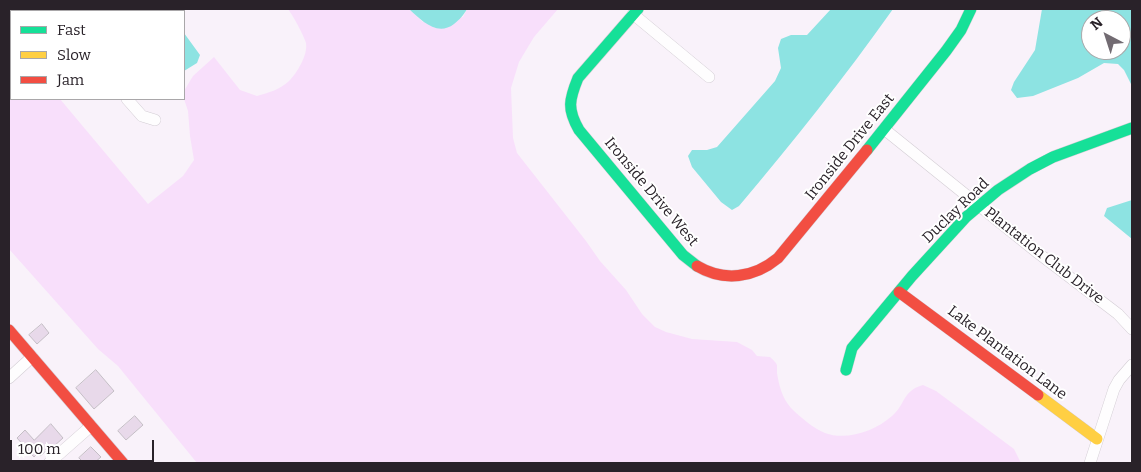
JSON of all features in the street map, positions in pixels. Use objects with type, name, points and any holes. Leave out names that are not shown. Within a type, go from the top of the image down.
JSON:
[{"type":"street","name":"Ironside Drive East","points":[[730,276],[746,275],[763,269],[778,258],[944,53],[958,33],[970,9]]},
{"type":"street","points":[[635,11],[709,77]]},
{"type":"street","name":"Ironside Drive West","points":[[635,11],[578,78],[572,92],[570,104],[573,119],[579,130],[683,255],[696,266],[713,274],[730,276]]},
{"type":"street","points":[[128,100],[142,116],[155,120]]},
{"type":"street","name":"Duclay Road","points":[[846,370],[852,348],[912,276],[966,217],[979,206],[1030,168],[1061,154],[1132,128]]},
{"type":"street","name":"Plantation Club Drive","points":[[884,129],[1038,253],[1118,314],[1132,329]]},
{"type":"street","name":"Lake Plantation Lane","points":[[899,292],[1097,439]]},
{"type":"street","points":[[9,330],[123,463]]},
{"type":"street","points":[[9,378],[32,358]]},
{"type":"street","points":[[1090,463],[1114,389],[1132,364]]},
{"type":"street","points":[[49,463],[91,426]]},
{"type":"shaded area","points":[[288,9],[409,9],[423,22],[463,17],[467,9],[558,9],[534,37],[519,62],[511,88],[513,138],[517,153],[600,261],[626,290],[642,314],[655,327],[692,339],[737,342],[752,350],[757,356],[770,357],[777,365],[780,387],[788,404],[807,422],[825,433],[842,436],[869,430],[892,416],[911,391],[923,385],[936,391],[1014,449],[1021,463],[197,463],[118,366],[98,349],[9,249],[9,65],[10,100],[61,100],[148,204],[183,176],[194,160],[188,111],[184,100],[185,89],[193,76],[214,57],[240,90],[257,96],[270,92],[289,81],[304,58],[306,43]]},
{"type":"water","points":[[409,9],[467,9],[454,24],[448,28],[441,29],[430,26]]},
{"type":"water","points":[[831,9],[893,9],[799,133],[739,206],[732,210],[721,202],[692,167],[688,156],[692,150],[707,150],[717,147],[775,81],[781,68],[778,48],[781,39],[791,35],[807,35]]},
{"type":"water","points":[[1042,9],[1132,9],[1132,86],[1124,70],[1118,64],[1104,63],[1078,78],[1033,96],[1017,98],[1011,90],[1014,82],[1035,50]]},
{"type":"water","points":[[185,34],[200,55],[197,63],[185,70]]},
{"type":"water","points":[[1132,200],[1132,239],[1104,216],[1107,208]]},
{"type":"building","points":[[42,324],[49,333],[37,344],[29,335]]},
{"type":"building","points":[[96,370],[114,391],[94,409],[76,388]]},
{"type":"building","points":[[135,416],[143,425],[126,440],[118,431]]},
{"type":"building","points":[[51,424],[63,438],[40,456],[38,453],[34,457],[17,438],[25,430],[34,440]]},
{"type":"building","points":[[91,447],[101,457],[94,463],[84,463],[79,458]]},
{"type":"traffic: fast","points":[[638,9],[578,78],[571,99],[571,110],[579,130],[683,255],[697,266]]},
{"type":"traffic: fast","points":[[867,150],[946,51],[961,30],[971,9]]},
{"type":"traffic: fast","points":[[846,370],[852,348],[912,276],[966,217],[998,190],[1030,169],[1053,157],[1132,128]]},
{"type":"traffic: slow","points":[[1038,395],[1097,439]]},
{"type":"traffic: jam","points":[[697,266],[718,274],[739,276],[749,274],[769,265],[778,258],[867,150]]},
{"type":"traffic: jam","points":[[899,292],[1038,395]]},
{"type":"traffic: jam","points":[[9,330],[123,463]]}]
